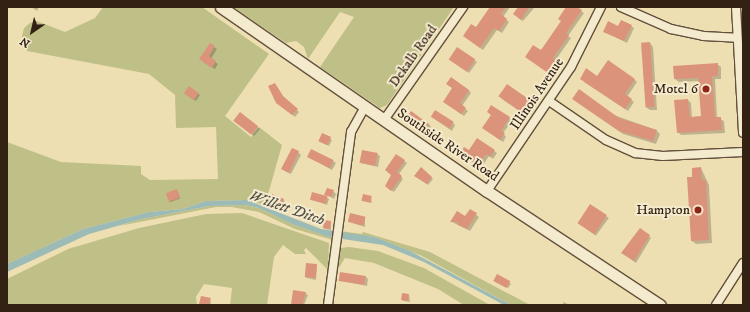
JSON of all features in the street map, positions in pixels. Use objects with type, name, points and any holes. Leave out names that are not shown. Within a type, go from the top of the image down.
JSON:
[{"type":"main road","name":"Southside River Road","points":[[220,7],[487,191],[660,305]]},
{"type":"street","name":"Dekalb Road","points":[[384,120],[463,7]]},
{"type":"street","name":"Illinois Avenue","points":[[487,191],[549,101],[581,50],[601,7]]},
{"type":"street","points":[[621,7],[671,29],[703,36],[738,38]]},
{"type":"street","points":[[736,7],[743,133]]},
{"type":"street","points":[[549,101],[606,140],[635,153],[663,156],[743,152]]},
{"type":"street","points":[[328,305],[351,132],[365,107]]},
{"type":"street","points":[[716,305],[743,264]]},
{"type":"green space","points":[[103,7],[202,7],[269,54],[225,116],[251,137],[259,127],[282,145],[265,205],[247,200],[206,201],[183,209],[149,212],[83,229],[7,264],[7,142],[61,162],[141,166],[141,174],[150,180],[218,179],[216,127],[176,128],[175,95],[149,74],[27,51],[22,36],[24,28],[30,23],[37,21],[65,32],[95,18]]},
{"type":"green space","points":[[233,7],[454,7],[387,105],[380,108],[320,67],[354,17],[340,12],[308,59],[304,47],[296,41],[286,43]]},
{"type":"green space","points":[[245,205],[259,208],[292,224],[333,238],[333,240],[295,229],[259,212],[232,207],[216,207],[119,226],[142,219],[210,206]]},
{"type":"green space","points":[[242,213],[329,243],[328,270],[306,248],[304,250],[306,254],[295,254],[283,245],[274,257],[267,305],[230,305],[232,288],[204,284],[196,297],[197,305],[7,305],[7,279],[68,249],[139,228],[206,214]]},
{"type":"green space","points":[[340,231],[362,234],[363,232],[430,252],[530,305],[511,305],[422,256],[375,237],[346,234]]},
{"type":"green space","points":[[349,247],[378,251],[424,268],[490,305],[464,305],[438,289],[374,263],[345,258],[338,269],[340,248]]},
{"type":"water","points":[[247,200],[321,229],[375,237],[410,251],[511,305],[504,305],[424,262],[383,245],[329,237],[292,224],[259,208],[245,205],[210,206],[142,219],[89,234],[7,272],[7,264],[83,229],[149,212],[183,209],[206,201]]},
{"type":"building","points":[[490,7],[506,7],[501,14],[507,19],[499,31],[494,28],[480,48],[463,36],[471,24],[476,27]]},
{"type":"building","points":[[518,7],[529,7],[521,20],[513,14]]},
{"type":"building","points":[[566,7],[577,7],[582,10],[566,33],[569,35],[553,58],[556,60],[548,73],[525,57],[533,45],[541,50],[561,21],[558,19]]},
{"type":"building","points":[[621,20],[632,25],[624,41],[603,32],[608,21],[618,26]]},
{"type":"building","points":[[650,42],[655,107],[646,107],[641,43]]},
{"type":"building","points":[[210,43],[215,46],[209,56],[216,61],[212,68],[199,59]]},
{"type":"building","points":[[457,47],[475,59],[467,72],[449,59]]},
{"type":"building","points":[[608,60],[635,79],[625,94],[632,99],[625,109],[580,79],[586,68],[597,76]]},
{"type":"building","name":"Motel 6","points":[[718,63],[718,76],[712,76],[715,117],[721,117],[722,130],[677,133],[674,100],[688,99],[690,117],[701,116],[698,78],[674,79],[673,66]]},
{"type":"building","points":[[451,77],[469,90],[460,103],[466,108],[461,114],[443,102],[452,88],[446,84]]},
{"type":"building","points":[[275,83],[283,96],[298,109],[292,115],[276,103],[268,86]]},
{"type":"building","points":[[507,84],[530,100],[521,112],[498,96]]},
{"type":"building","points":[[189,86],[199,93],[194,100],[184,93]]},
{"type":"building","points":[[579,89],[619,118],[657,130],[653,141],[619,131],[572,99]]},
{"type":"building","points":[[491,105],[510,117],[501,131],[505,133],[500,140],[482,128],[491,115],[487,112]]},
{"type":"building","points":[[435,110],[454,122],[449,128],[431,117]]},
{"type":"building","points":[[411,111],[429,124],[424,131],[406,118]]},
{"type":"building","points":[[240,112],[258,126],[251,135],[233,121]]},
{"type":"building","points":[[322,133],[331,137],[327,145],[318,141]]},
{"type":"building","points":[[477,138],[495,150],[490,157],[486,154],[478,166],[460,154],[464,147],[469,150]]},
{"type":"building","points":[[292,148],[299,151],[289,173],[281,169]]},
{"type":"building","points":[[311,149],[333,160],[330,168],[307,157]]},
{"type":"building","points":[[362,150],[378,153],[375,166],[360,163]]},
{"type":"building","points":[[396,154],[405,160],[397,172],[402,176],[391,191],[385,186],[391,175],[385,170]]},
{"type":"building","points":[[421,167],[432,177],[427,184],[414,176]]},
{"type":"building","name":"Hampton","points":[[701,167],[702,180],[706,180],[709,240],[691,241],[687,177],[692,177],[692,168]]},
{"type":"building","points":[[327,188],[334,190],[331,197],[324,195]]},
{"type":"building","points":[[177,189],[180,197],[169,202],[166,193]]},
{"type":"building","points":[[312,192],[327,196],[325,204],[310,200]]},
{"type":"building","points":[[272,194],[284,199],[280,207],[268,202]]},
{"type":"building","points":[[363,194],[372,196],[370,203],[361,201]]},
{"type":"building","points":[[590,204],[607,215],[594,234],[577,223]]},
{"type":"building","points":[[470,209],[477,213],[467,229],[458,225],[457,222],[450,222],[457,211],[465,216]]},
{"type":"building","points":[[350,213],[366,217],[363,226],[348,222]]},
{"type":"building","points":[[324,220],[331,221],[330,229],[323,228]]},
{"type":"building","points":[[640,228],[650,235],[634,261],[621,253]]},
{"type":"building","points":[[306,263],[317,264],[316,278],[305,277]]},
{"type":"building","points":[[340,272],[366,276],[364,285],[339,281]]},
{"type":"building","points":[[497,274],[510,281],[506,288],[493,281]]},
{"type":"building","points":[[293,290],[306,292],[302,305],[291,305]]},
{"type":"building","points":[[402,293],[409,294],[408,301],[401,300]]},
{"type":"building","points":[[201,296],[211,298],[209,305],[199,304]]},
{"type":"place","name":"Motel 6","points":[[706,89]]},
{"type":"place","name":"Hampton","points":[[698,210]]},
{"type":"water label","name":"Willett Ditch","points":[[287,208]]}]
